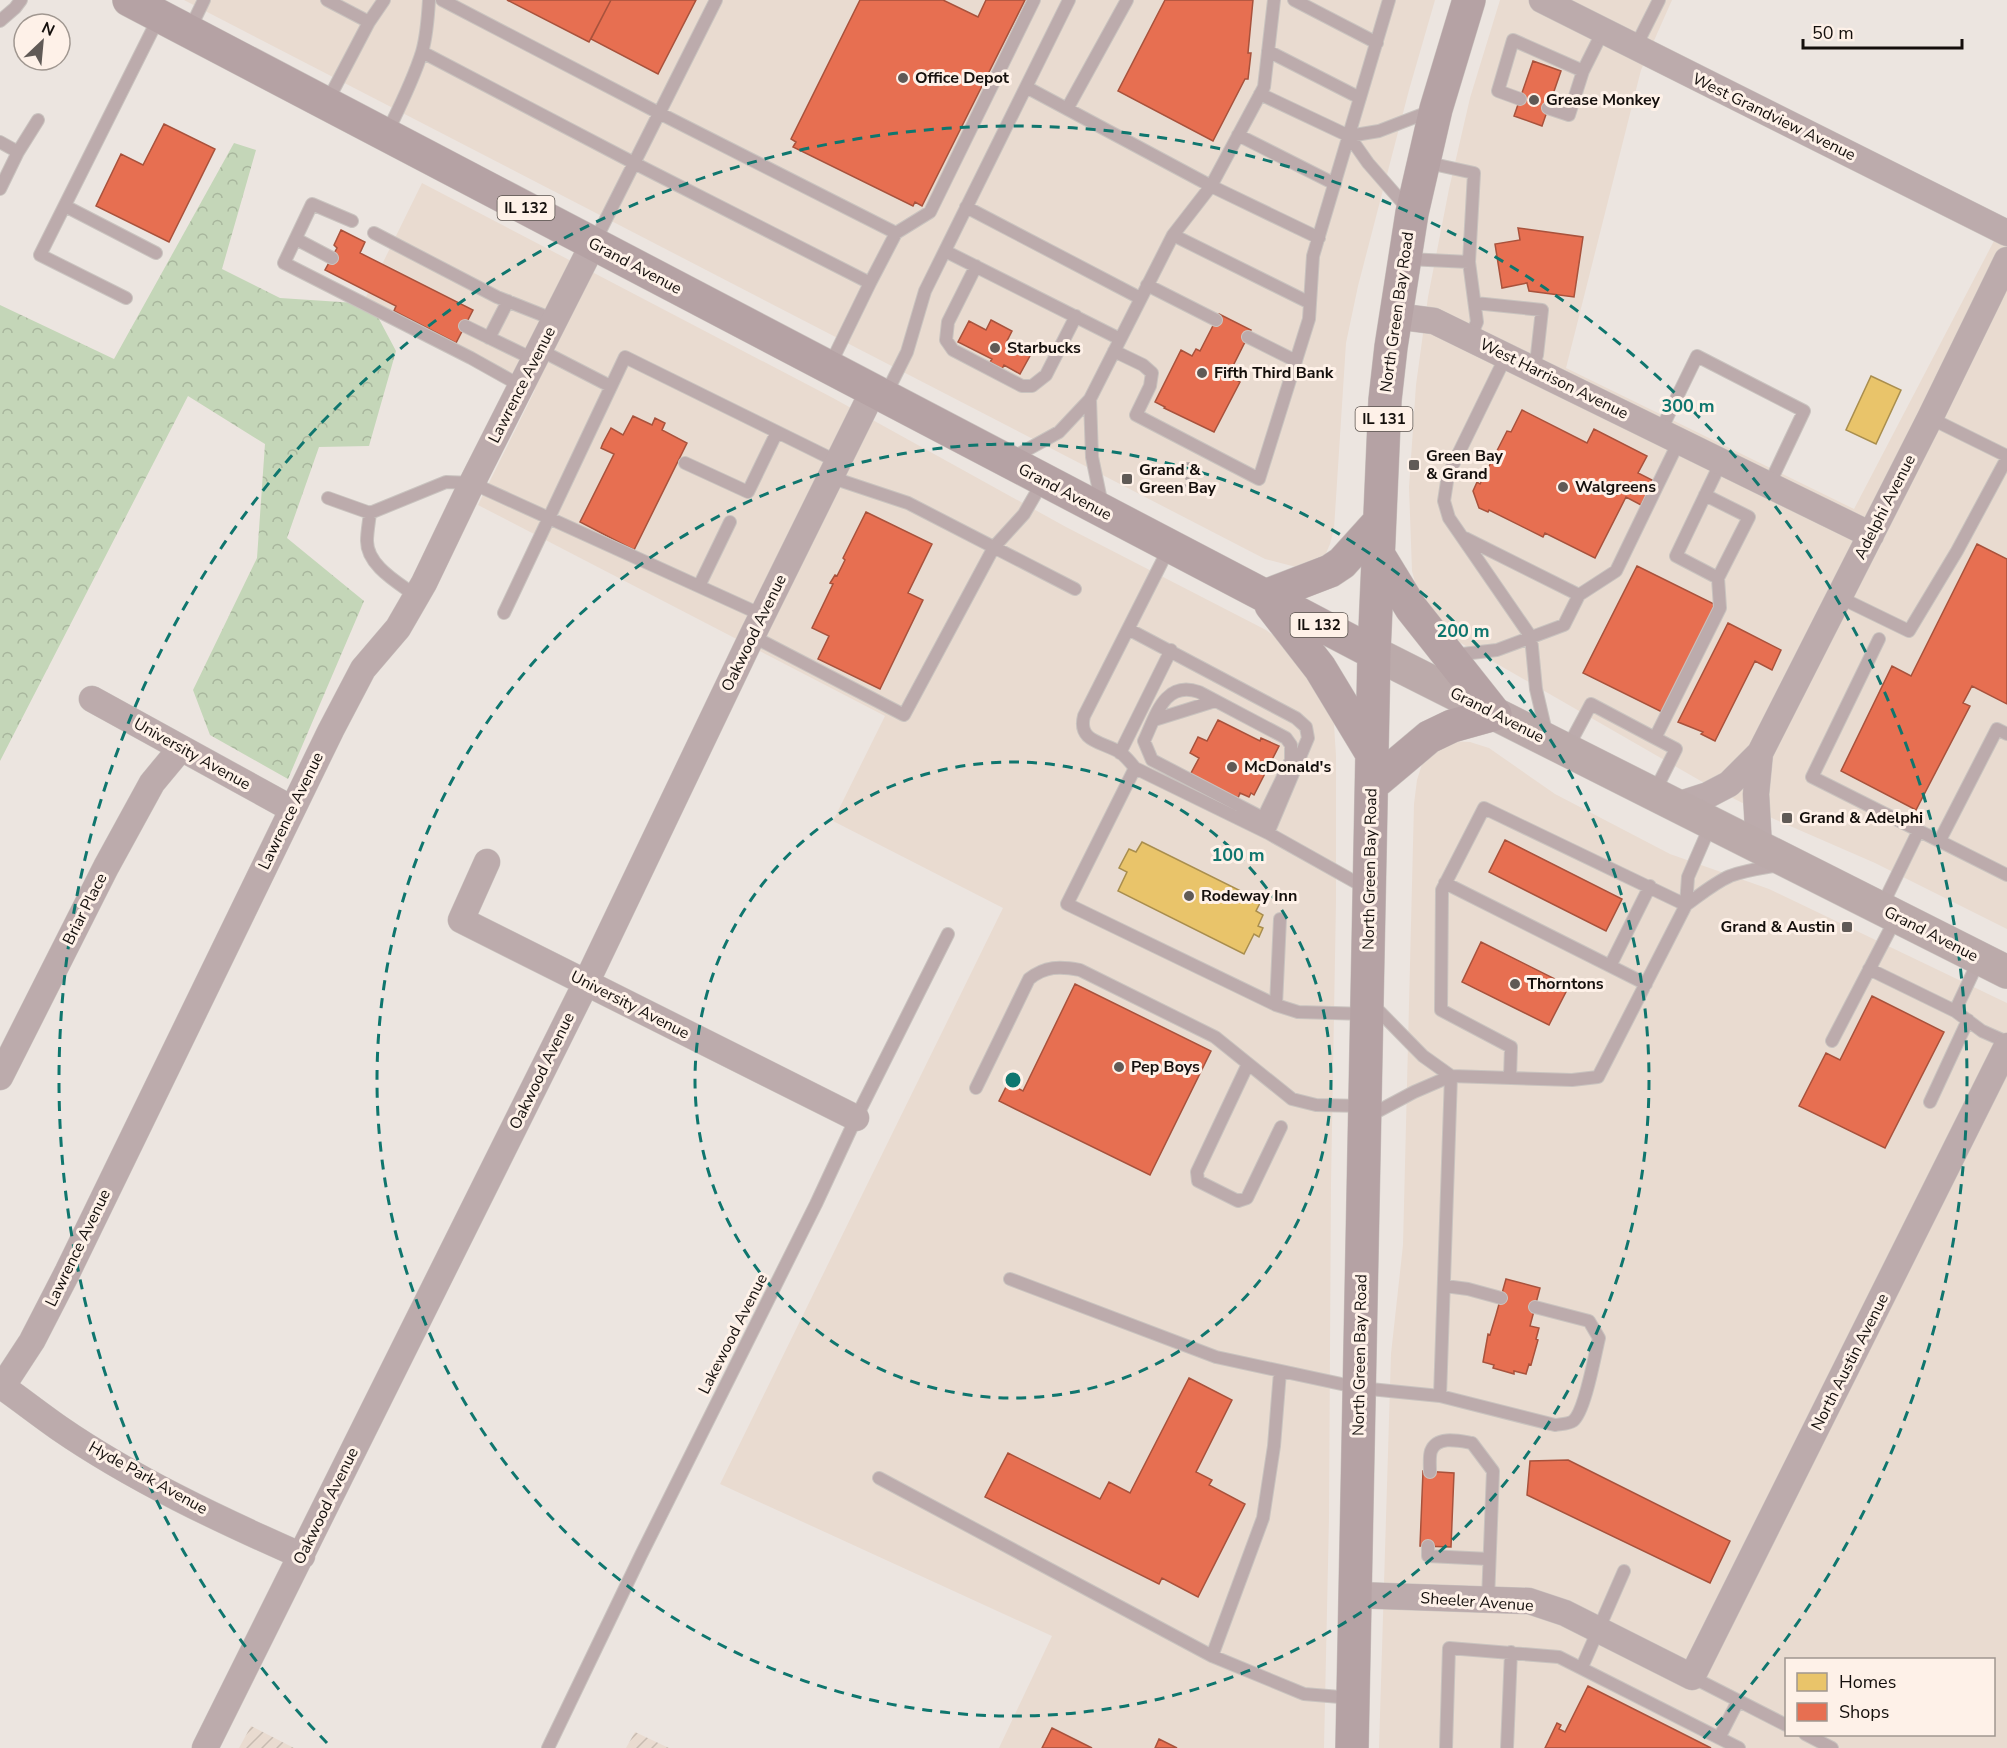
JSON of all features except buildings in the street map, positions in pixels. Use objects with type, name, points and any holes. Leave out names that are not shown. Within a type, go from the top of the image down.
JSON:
[{"type":"main road","name":"Grand Avenue","points":[[129,0],[1169,547],[1993,965]]},
{"type":"main road","name":"North Green Bay Road","points":[[1352,1748],[1374,653],[1385,400],[1403,259],[1412,213],[1436,109],[1469,0]]},
{"type":"main road","points":[[1378,554],[1411,608],[1496,714],[1452,726],[1372,770],[1320,668],[1265,596],[1330,571],[1341,563],[1379,522]]},
{"type":"street","name":"West Grandview Avenue","points":[[1542,0],[2007,233]]},
{"type":"street","name":"Lawrence Avenue","points":[[1,1386],[32,1341],[68,1271],[292,809],[363,669],[398,628],[424,583],[593,244]]},
{"type":"street","name":"Adelphi Avenue","points":[[1665,800],[1708,795],[1729,784],[1760,753],[1930,418],[2007,260]]},
{"type":"street","name":"West Harrison Avenue","points":[[1395,316],[1434,321],[1871,535]]},
{"type":"street","name":"Oakwood Avenue","points":[[207,1747],[586,983],[834,469],[879,394]]},
{"type":"street","name":"University Avenue","points":[[92,699],[292,809]]},
{"type":"street","name":"Briar Place","points":[[0,1077],[152,783],[181,748]]},
{"type":"street","name":"Adelphi Avenue","points":[[1759,847],[1756,794],[1760,753]]},
{"type":"street","name":"University Avenue","points":[[487,862],[461,920],[856,1118]]},
{"type":"street","name":"North Austin Avenue","points":[[1692,1677],[2007,1044]]},
{"type":"street","name":"Hyde Park Avenue","points":[[1,1386],[60,1429],[154,1485],[302,1556]]},
{"type":"street","name":"Sheeler Avenue","points":[[1355,1595],[1529,1601],[1565,1613],[1692,1677]]},
{"type":"lane","points":[[0,21],[21,0]]},
{"type":"lane","points":[[189,31],[204,0]]},
{"type":"lane","points":[[327,0],[369,22]]},
{"type":"lane","points":[[326,104],[369,22],[384,0]]},
{"type":"lane","points":[[386,135],[422,52],[429,0]]},
{"type":"lane","points":[[442,0],[896,233]]},
{"type":"lane","points":[[593,244],[716,0]]},
{"type":"lane","points":[[829,368],[896,233],[930,212],[1034,0]]},
{"type":"lane","points":[[879,394],[907,352],[925,291],[1069,0]]},
{"type":"lane","points":[[1067,109],[1127,0]]},
{"type":"lane","points":[[1007,461],[1059,432],[1090,399],[1173,235],[1211,186],[1264,87],[1274,0]]},
{"type":"lane","points":[[1294,0],[1377,42]]},
{"type":"lane","points":[[1114,351],[1143,365],[1152,374],[1150,386],[1136,415],[1259,479],[1309,319],[1314,256],[1389,0]]},
{"type":"lane","points":[[1635,48],[1659,0]]},
{"type":"lane","points":[[126,298],[40,255],[159,16]]},
{"type":"lane","points":[[1548,108],[1569,115],[1583,71],[1603,31]]},
{"type":"lane","points":[[1520,99],[1498,92],[1514,40],[1583,71]]},
{"type":"lane","points":[[1268,51],[1360,98]]},
{"type":"lane","points":[[422,52],[870,283]]},
{"type":"lane","points":[[1026,87],[1211,186],[1319,238]]},
{"type":"lane","points":[[1260,94],[1349,136],[1389,188],[1412,213]]},
{"type":"lane","points":[[1349,136],[1379,131],[1436,109]]},
{"type":"lane","points":[[0,189],[18,152],[38,120]]},
{"type":"lane","points":[[1238,135],[1335,184]]},
{"type":"lane","points":[[0,142],[18,152]]},
{"type":"lane","points":[[1423,162],[1474,173],[1469,262],[1477,322],[1470,338]]},
{"type":"lane","points":[[352,221],[312,204],[284,263],[471,358],[521,386]]},
{"type":"lane","points":[[64,206],[156,253]]},
{"type":"lane","points":[[966,207],[1140,298]]},
{"type":"lane","points":[[374,233],[508,301],[555,320]]},
{"type":"lane","points":[[1173,235],[1310,303]]},
{"type":"lane","points":[[296,239],[332,258]]},
{"type":"lane","points":[[945,250],[1120,339]]},
{"type":"lane","points":[[1403,259],[1469,262]]},
{"type":"lane","points":[[976,266],[948,322],[946,340],[953,350],[1022,386],[1032,387],[1046,375],[1076,316]]},
{"type":"lane","points":[[1147,285],[1216,320]]},
{"type":"lane","points":[[489,338],[508,301]]},
{"type":"lane","points":[[1475,303],[1542,310],[1537,355],[1531,369]]},
{"type":"lane","points":[[465,326],[489,338],[537,355],[610,386]]},
{"type":"lane","points":[[1248,336],[1296,361]]},
{"type":"lane","points":[[1506,356],[1448,475],[1444,501],[1449,518],[1531,637],[1536,689],[1557,745],[1591,704],[1676,749],[1665,800]]},
{"type":"lane","points":[[1450,655],[1497,650],[1564,625],[1579,595],[1616,571],[1634,538],[1697,356],[1804,411],[1769,485]]},
{"type":"lane","points":[[504,613],[625,357],[777,432],[834,469],[908,503],[1075,588]]},
{"type":"lane","points":[[1090,399],[1092,457],[1103,512]]},
{"type":"lane","points":[[1839,597],[1909,631],[1958,550],[2007,457],[1930,418]]},
{"type":"lane","points":[[685,462],[748,492],[777,432]]},
{"type":"lane","points":[[1718,578],[1676,556],[1721,462]]},
{"type":"lane","points":[[328,498],[370,513],[446,482],[472,483],[699,586],[757,626],[904,715],[994,547],[1024,514],[1043,480]]},
{"type":"lane","points":[[1655,738],[1720,608],[1718,578],[1749,517],[1705,495]]},
{"type":"lane","points":[[370,513],[366,543],[369,554],[383,570],[416,596]]},
{"type":"lane","points":[[699,586],[730,522]]},
{"type":"lane","points":[[1464,538],[1579,595]]},
{"type":"lane","points":[[1169,547],[1084,716],[1083,731],[1090,739],[1120,753],[1135,768],[1268,833],[1370,890]]},
{"type":"lane","points":[[1128,629],[1296,718],[1306,727],[1308,738],[1268,833]]},
{"type":"lane","points":[[1879,639],[1812,777],[2007,875]]},
{"type":"lane","points":[[1120,753],[1171,650]]},
{"type":"lane","points":[[1263,818],[1291,760],[1290,745],[1286,738],[1198,692],[1183,689],[1172,692],[1164,700],[1144,741],[1152,760],[1263,818],[1268,833]]},
{"type":"lane","points":[[1154,720],[1215,701]]},
{"type":"lane","points":[[1940,840],[1996,729],[2007,734]]},
{"type":"lane","points":[[1135,768],[1067,904],[1276,1005],[1298,1012],[1367,1006],[1423,1056],[1451,1076]]},
{"type":"lane","points":[[1510,1078],[1511,1047],[1441,1010],[1442,890],[1484,808],[1686,905]]},
{"type":"lane","points":[[976,1088],[1029,979],[1038,972],[1051,968],[1080,970],[1215,1037],[1292,1099],[1316,1105],[1364,1113],[1451,1076],[1572,1080],[1598,1077],[1686,905],[1688,877],[1712,823]]},
{"type":"lane","points":[[1832,1041],[1869,969],[1919,830]]},
{"type":"lane","points":[[1686,905],[1728,877],[1749,870],[1790,863]]},
{"type":"lane","points":[[1445,883],[1646,984]]},
{"type":"lane","points":[[1610,966],[1650,886]]},
{"type":"lane","points":[[1276,1005],[1280,919]]},
{"type":"lane","name":"Lakewood Avenue","points":[[548,1748],[641,1554],[811,1215],[856,1118],[948,934]]},
{"type":"lane","points":[[1955,1011],[1993,965]]},
{"type":"lane","points":[[1869,969],[1955,1011],[1982,1031],[2007,1044]]},
{"type":"lane","points":[[1930,1102],[1968,1020]]},
{"type":"lane","points":[[1248,1064],[1196,1178],[1238,1201],[1247,1198],[1281,1127]]},
{"type":"lane","points":[[1440,1396],[1451,1076]]},
{"type":"lane","points":[[1010,1279],[1216,1357],[1360,1388],[1440,1396],[1555,1425],[1572,1422],[1578,1416],[1586,1394],[1599,1338],[1589,1322],[1535,1307]]},
{"type":"lane","points":[[1445,1286],[1468,1289],[1501,1298]]},
{"type":"lane","points":[[1212,1656],[1263,1518],[1274,1446],[1280,1372]]},
{"type":"lane","points":[[1430,1472],[1431,1452],[1434,1447],[1440,1442],[1454,1439],[1472,1443],[1493,1471],[1488,1600]]},
{"type":"lane","points":[[879,1478],[1212,1656],[1304,1694],[1353,1698]]},
{"type":"lane","points":[[1428,1546],[1428,1556],[1489,1558]]},
{"type":"lane","points":[[1582,1667],[1624,1571]]},
{"type":"lane","points":[[1446,1748],[1449,1647],[1559,1657],[1739,1748]]},
{"type":"lane","points":[[1507,1748],[1511,1652]]},
{"type":"lane","points":[[1692,1677],[1785,1724]]},
{"type":"lane","points":[[1719,1738],[1738,1701]]},
{"type":"lane","points":[[1809,1736],[1832,1748]]},
{"type":"path","points":[[1184,487],[1188,477],[1188,455]]},
{"type":"shaded area","points":[[184,0],[1435,0],[1358,286],[1346,343],[1334,529],[1324,558],[1296,567],[1265,559]]},
{"type":"shaded area","points":[[1500,0],[1672,0],[1641,70],[1566,368],[1854,509],[1995,239],[2007,244],[2007,929],[1875,863],[1774,819],[1713,788],[1459,642],[1421,604],[1412,571],[1409,487],[1416,385],[1428,297],[1449,189],[1470,98]]},
{"type":"shaded area","points":[[422,183],[833,398],[1066,527],[1266,630],[1293,650],[1333,709],[1336,756],[1336,902],[1324,1748],[999,1748],[1052,1636],[720,1484],[1003,908],[833,821],[885,716],[478,505],[535,390],[365,299]]},
{"type":"shaded area","points":[[1449,741],[1470,742],[1489,748],[1555,794],[1670,854],[1769,889],[2007,1003],[2007,1748],[1379,1748],[1391,1354],[1403,1245],[1414,804],[1417,780],[1424,758]]},
{"type":"shaded area","points":[[251,1726],[294,1748],[239,1748]]},
{"type":"shaded area","points":[[635,1732],[669,1748],[626,1748]]},
{"type":"green space","points":[[234,143],[256,150],[222,269],[280,298],[371,304],[396,351],[369,446],[319,447],[287,538],[364,601],[288,779],[210,735],[193,690],[257,558],[265,444],[188,396],[0,761],[0,305],[114,359]]},
{"type":"place","name":"Office Depot","points":[[903,78]]},
{"type":"place","name":"Grease Monkey","points":[[1534,100]]},
{"type":"place","name":"Starbucks","points":[[995,348]]},
{"type":"place","name":"Fifth Third Bank","points":[[1202,373]]},
{"type":"place","name":"Green Bay & Grand","points":[[1414,465]]},
{"type":"place","name":"Grand & Green Bay","points":[[1127,479]]},
{"type":"place","name":"Walgreens","points":[[1563,487]]},
{"type":"place","name":"McDonald's","points":[[1232,767]]},
{"type":"place","name":"Grand & Adelphi","points":[[1787,818]]},
{"type":"place","name":"Rodeway Inn","points":[[1189,896]]},
{"type":"place","name":"Grand & Austin","points":[[1847,927]]},
{"type":"place","name":"Thorntons","points":[[1515,984]]},
{"type":"place","name":"Pep Boys","points":[[1119,1067]]}]
